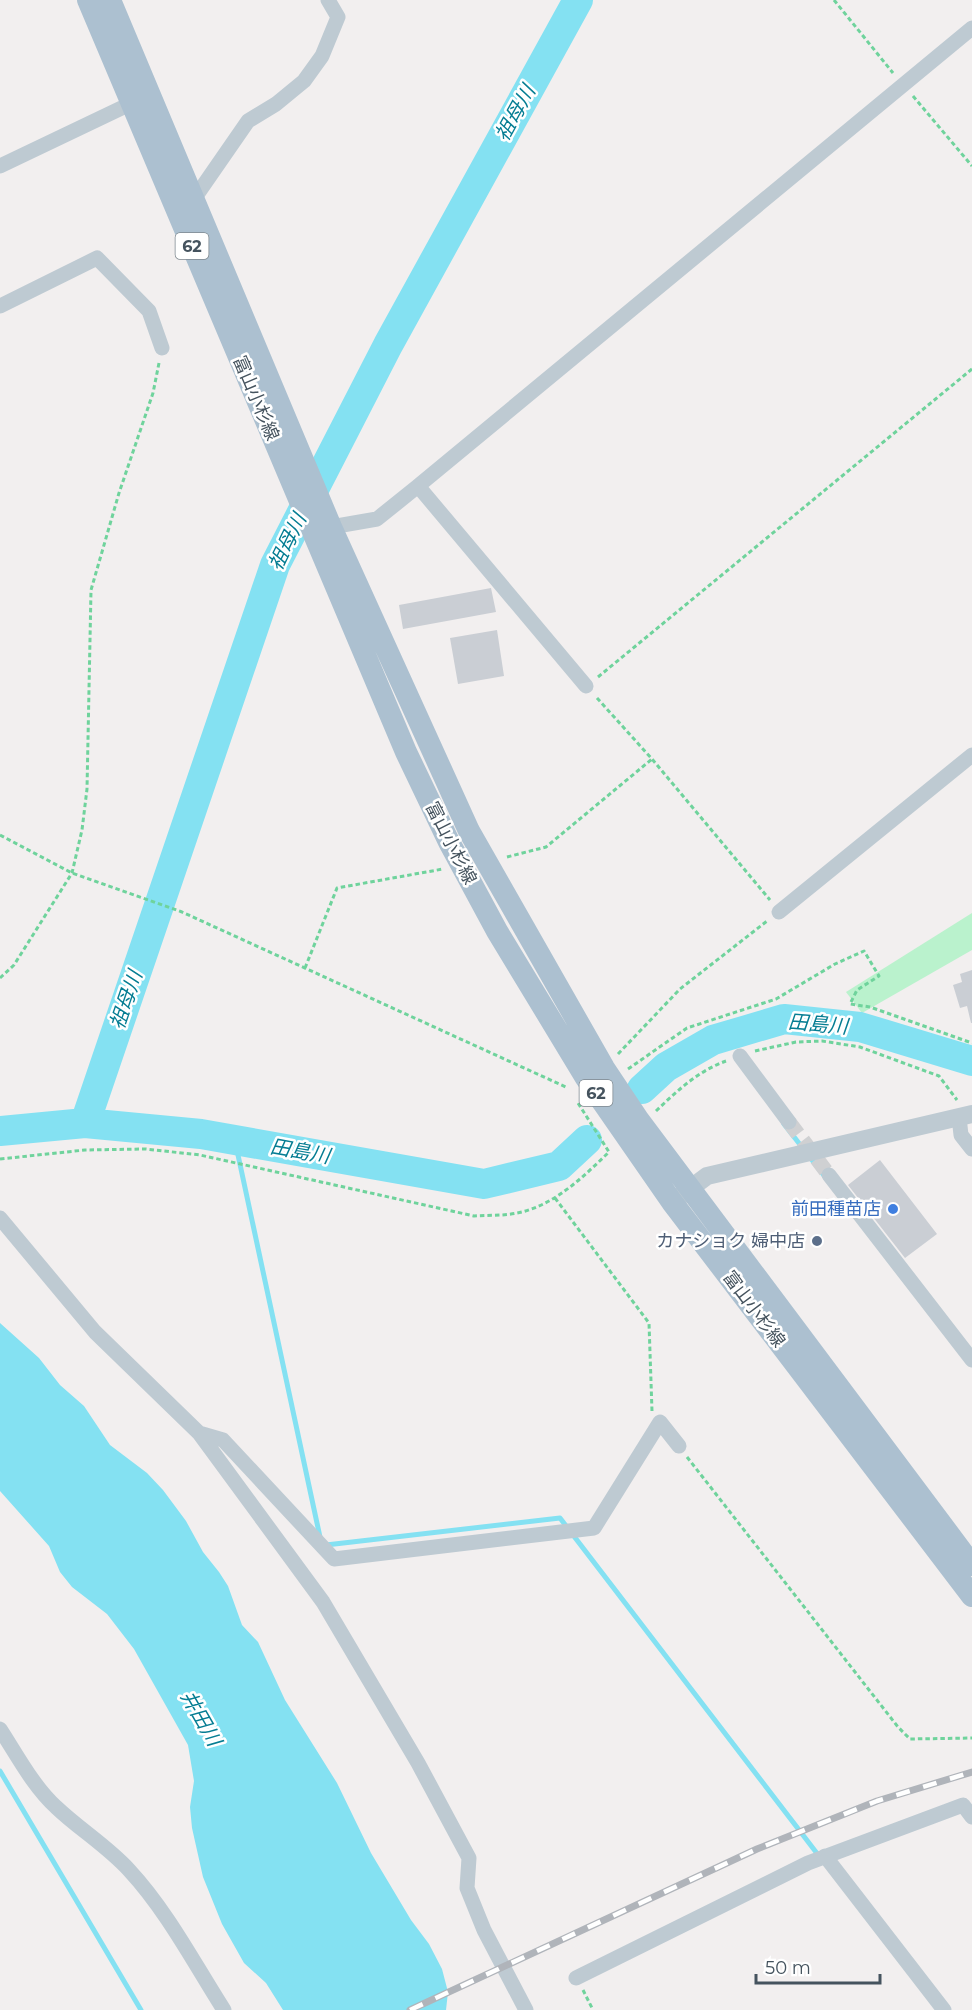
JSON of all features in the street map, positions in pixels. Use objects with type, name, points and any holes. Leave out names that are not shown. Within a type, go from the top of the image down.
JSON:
[{"type":"main road","name":"富山小杉線","points":[[88,0],[295,492],[323,524],[469,831],[608,1075],[642,1124],[972,1565]]},
{"type":"main road","name":"富山小杉線","points":[[110,0],[306,468],[323,524],[406,752],[454,852],[497,931],[586,1078],[672,1202],[972,1596]]},
{"type":"street","points":[[194,199],[248,121],[276,104],[304,81],[322,57],[338,17],[330,1]]},
{"type":"street","points":[[323,524],[377,519],[972,28]]},
{"type":"street","points":[[0,166],[132,104]]},
{"type":"street","points":[[0,306],[97,258],[149,311],[162,348]]},
{"type":"street","points":[[418,486],[586,686]]},
{"type":"street","points":[[779,912],[972,755]]},
{"type":"street","points":[[740,1056],[789,1122]]},
{"type":"street","points":[[672,1202],[707,1176],[966,1116],[961,1135],[972,1149]]},
{"type":"street","points":[[829,1175],[972,1360]]},
{"type":"street","points":[[0,1218],[95,1332],[199,1433],[322,1602],[418,1763],[469,1858],[467,1888],[484,1930],[526,2010]]},
{"type":"street","points":[[199,1433],[223,1440],[334,1559],[594,1528],[660,1422],[678,1446]]},
{"type":"street","points":[[0,1729],[56,1808],[96,1838],[129,1870],[171,1925],[224,2010]]},
{"type":"street","points":[[576,1978],[825,1856],[963,1805],[972,1818]]},
{"type":"street","points":[[825,1856],[944,2010]]},
{"type":"path","points":[[0,978],[14,965],[72,873],[82,830],[87,789],[91,590],[119,493],[153,393],[162,348]]},
{"type":"path","points":[[608,1075],[680,989],[779,912],[652,759],[586,686],[972,369]]},
{"type":"path","points":[[503,858],[546,847],[652,759]]},
{"type":"path","points":[[0,835],[72,873],[182,912],[567,1086],[609,1152],[580,1180],[555,1198],[518,1213],[474,1216],[200,1155],[146,1149],[85,1150],[0,1159]]},
{"type":"path","points":[[305,968],[337,888],[448,868]]},
{"type":"path","points":[[608,1075],[687,1028],[776,999],[858,952],[864,951],[879,976],[856,990],[850,1004],[870,1006],[972,1043]]},
{"type":"path","points":[[642,1124],[683,1086],[713,1066],[772,1045],[822,1041],[860,1047],[939,1076],[966,1116]]},
{"type":"path","points":[[555,1198],[649,1323],[652,1411],[660,1422]]},
{"type":"path","points":[[678,1446],[898,1727],[910,1739],[972,1738]]},
{"type":"path","points":[[576,1978],[593,2010]]},
{"type":"green space","points":[[972,913],[972,950],[862,1013],[846,992]]},
{"type":"water","name":"井田川","points":[[0,1323],[39,1358],[60,1385],[84,1406],[110,1445],[147,1473],[163,1490],[186,1521],[203,1552],[228,1586],[242,1625],[258,1642],[285,1700],[337,1783],[371,1853],[411,1920],[429,1944],[442,1969],[448,1992],[446,2010],[283,2010],[266,1983],[244,1963],[222,1924],[203,1877],[192,1828],[190,1807],[194,1781],[188,1745],[134,1649],[107,1614],[72,1587],[60,1572],[49,1546],[0,1491]]},
{"type":"building","points":[[491,588],[496,612],[403,629],[399,605]]},
{"type":"building","points":[[497,630],[504,676],[458,684],[450,638]]},
{"type":"building","points":[[972,970],[971,1023],[967,1006],[960,1008],[953,985],[962,982],[960,974]]},
{"type":"building","name":"前田種苗店","points":[[880,1160],[937,1234],[905,1258],[848,1185]]},
{"type":"waterway","name":"祖母川","points":[[85,1123],[275,565],[388,345],[578,0]]},
{"type":"waterway","name":"田島川","points":[[642,1089],[666,1067],[713,1040],[784,1019],[860,1027],[972,1061]]},
{"type":"waterway","name":"田島川","points":[[0,1131],[85,1123],[201,1134],[484,1184],[559,1166],[587,1140]]},
{"type":"waterway","points":[[784,1124],[826,1178]]},
{"type":"waterway","points":[[235,1141],[320,1537]]},
{"type":"waterway","points":[[326,1545],[560,1518],[819,1856]]},
{"type":"waterway","points":[[0,1771],[141,2010]]},
{"type":"tunnel","points":[[789,1122],[829,1175]]},
{"type":"railway","points":[[410,2010],[757,1849],[877,1801],[972,1772]]},
{"type":"place","name":"前田種苗店","points":[[893,1209]]},
{"type":"place","name":"カナショク 婦中店","points":[[817,1241]]}]
